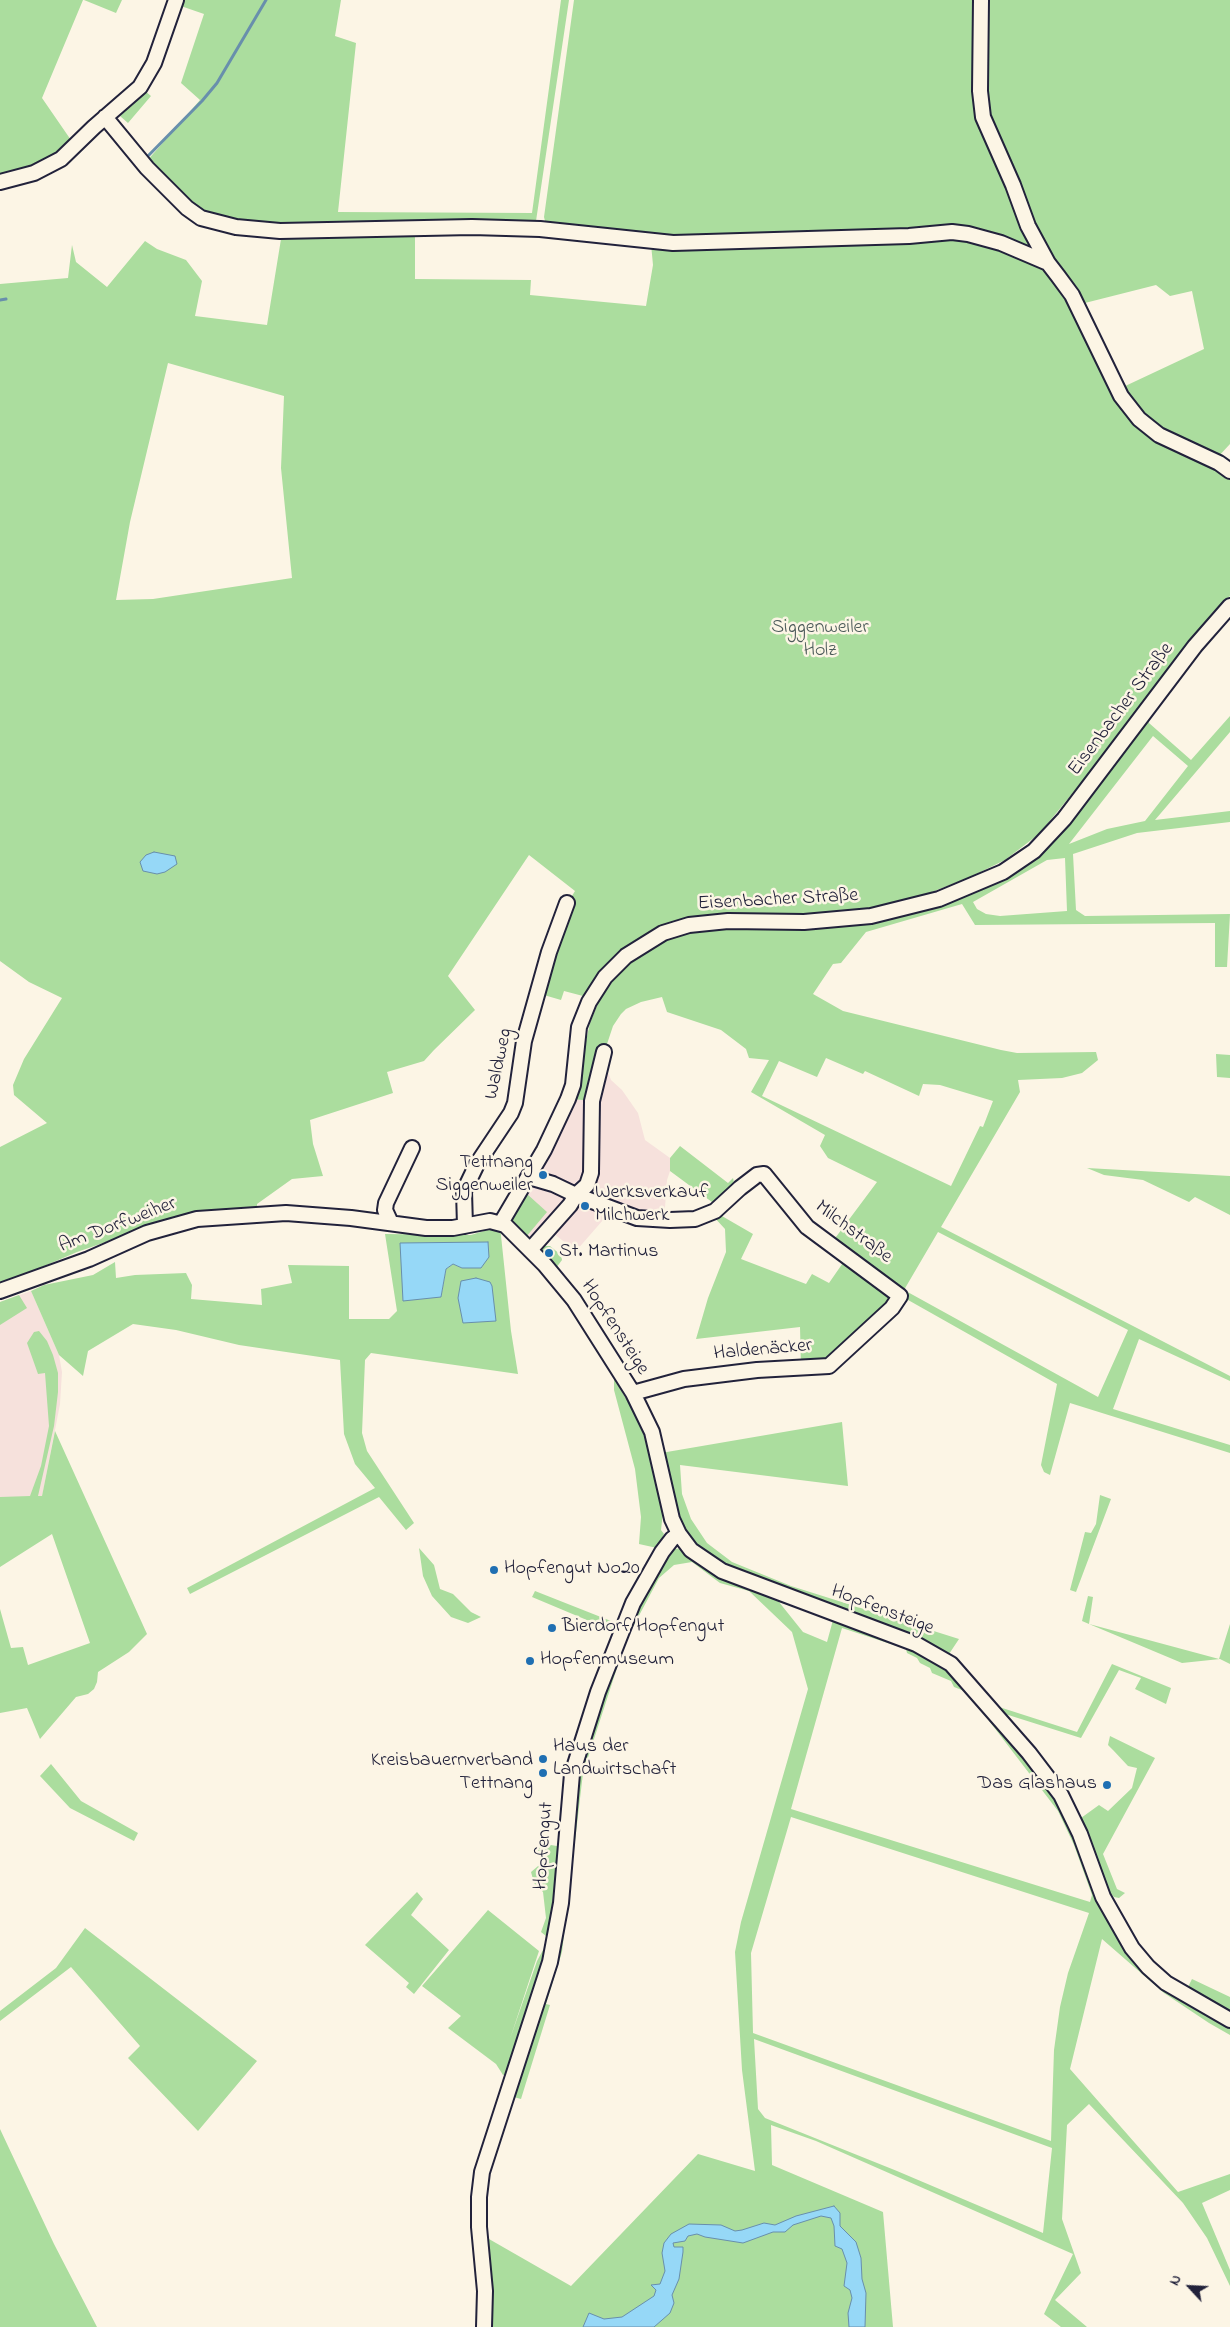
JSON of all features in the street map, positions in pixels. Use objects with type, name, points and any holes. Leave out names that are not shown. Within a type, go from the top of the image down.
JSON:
[{"type":"street","points":[[0,182],[21,178],[54,164],[132,94],[148,76],[176,0]]},
{"type":"street","points":[[981,0],[980,91],[983,117],[1013,185],[1028,226],[1048,263],[1072,295],[1121,396],[1130,409],[1159,435],[1219,463],[1230,471]]},
{"type":"street","points":[[105,118],[161,184],[186,208],[201,218],[236,227],[280,231],[472,227],[520,229],[673,243],[909,236],[952,232],[968,234],[1001,243],[1048,263]]},
{"type":"street","name":"Eisenbacher Straße","points":[[501,1224],[529,1177],[571,1090],[576,1037],[589,1002],[605,977],[626,956],[663,933],[689,925],[728,921],[804,922],[871,916],[939,899],[1003,872],[1034,851],[1064,819],[1206,632],[1230,606]]},
{"type":"street","name":"Waldweg","points":[[465,1226],[464,1191],[477,1164],[511,1113],[515,1103],[524,1041],[549,952],[567,903]]},
{"type":"street","points":[[530,1250],[570,1205],[576,1195],[587,1185],[591,1173],[592,1101],[604,1052]]},
{"type":"street","points":[[391,1223],[384,1210],[412,1148]]},
{"type":"street","name":"Milchstraße","points":[[576,1195],[637,1218],[695,1219],[715,1211],[757,1175],[764,1174],[814,1233],[889,1285],[900,1296]]},
{"type":"street","points":[[529,1177],[553,1184],[576,1195]]},
{"type":"street","name":"Am Dorfweiher","points":[[5,1289],[89,1259],[147,1233],[197,1219],[286,1213],[426,1228],[465,1226],[490,1221],[501,1224]]},
{"type":"street","name":"Hopfensteige","points":[[501,1224],[508,1227],[574,1300],[633,1393],[652,1432],[672,1519],[692,1550],[722,1571],[909,1641],[933,1652],[951,1664],[1029,1753],[1060,1795],[1080,1834],[1106,1904],[1120,1930],[1136,1953],[1166,1983],[1230,2020]]},
{"type":"street","name":"Haldenäcker","points":[[633,1393],[684,1378],[757,1370],[828,1366],[892,1308],[900,1296]]},
{"type":"street","name":"Hopfengut","points":[[484,2327],[485,2291],[479,2220],[482,2172],[527,2036],[554,1946],[561,1903],[570,1787],[577,1757],[598,1692],[633,1603],[662,1552],[680,1534]]},
{"type":"shaded area","points":[[599,1069],[608,1072],[611,1080],[622,1090],[638,1113],[645,1140],[670,1158],[664,1221],[610,1212],[576,1251],[549,1230],[532,1247],[508,1223],[573,1099]]},
{"type":"shaded area","points":[[31,1291],[59,1355],[62,1372],[60,1404],[42,1497],[0,1497],[0,1302]]},
{"type":"green space","points":[[0,0],[83,0],[42,98],[73,143],[50,162],[0,178]]},
{"type":"green space","points":[[84,0],[122,0],[116,13]]},
{"type":"green space","points":[[180,0],[341,0],[335,36],[356,43],[338,212],[532,213],[561,0],[569,0],[536,221],[533,224],[282,229],[203,216],[146,162],[200,100],[181,83],[204,14],[178,5]]},
{"type":"green space","name":"Siggenweiler Holz","points":[[574,0],[1230,0],[1230,444],[1217,458],[1169,436],[1146,421],[1131,405],[1121,388],[1204,349],[1192,291],[1170,296],[1156,285],[1073,306],[1112,386],[1132,416],[1156,437],[1206,461],[1230,477],[1230,596],[1212,613],[1085,778],[1039,834],[1005,860],[968,878],[929,893],[844,915],[685,918],[653,930],[617,953],[602,968],[583,996],[564,991],[561,1000],[537,993],[564,909],[575,891],[529,855],[448,976],[475,1010],[424,1061],[387,1072],[393,1093],[310,1120],[313,1144],[323,1176],[292,1179],[257,1204],[257,1209],[211,1212],[158,1224],[77,1252],[0,1285],[0,1147],[47,1123],[14,1095],[13,1085],[24,1059],[62,998],[29,982],[0,961],[0,284],[68,278],[72,245],[76,262],[107,287],[145,241],[157,249],[186,260],[202,281],[195,316],[267,325],[282,233],[415,231],[415,279],[531,280],[530,295],[646,306],[653,265],[651,244],[673,246],[838,241],[837,235],[673,239],[568,230],[546,225],[544,217]],"holes":[[[168,363],[284,396],[281,468],[292,578],[153,599],[116,600],[130,522]]]},
{"type":"green space","points":[[145,91],[151,96],[128,123],[120,116]]},
{"type":"green space","points":[[1230,716],[1230,732],[1155,820],[1230,811],[1230,822],[1137,833],[1073,854],[1076,910],[1085,916],[1230,914],[1227,967],[1215,967],[1215,923],[975,925],[962,904],[866,932],[841,963],[833,964],[813,994],[843,1011],[1001,1050],[1017,1053],[1096,1052],[1098,1060],[1082,1073],[1062,1078],[1018,1080],[1020,1092],[941,1227],[1230,1376],[1230,1381],[1139,1339],[1113,1409],[1230,1445],[1230,1453],[1070,1403],[1050,1475],[1044,1472],[1041,1465],[1057,1384],[901,1296],[832,1364],[801,1367],[800,1327],[696,1339],[708,1298],[726,1252],[725,1229],[713,1216],[715,1212],[753,1234],[741,1259],[806,1284],[812,1274],[829,1283],[847,1257],[830,1245],[877,1182],[828,1158],[820,1146],[825,1135],[751,1092],[769,1060],[749,1058],[746,1049],[721,1030],[667,1012],[662,997],[641,1002],[626,1009],[621,1014],[613,1026],[600,1065],[592,1101],[573,1099],[590,1023],[599,1001],[622,968],[635,956],[660,940],[698,929],[839,927],[905,914],[961,898],[997,883],[1042,852],[1148,718],[1149,723],[1191,760]],"holes":[[[1153,736],[1188,766],[1145,821],[1107,829],[1069,844]],[[1065,858],[1067,911],[1000,916],[986,914],[977,909],[973,902],[1047,860]],[[826,1058],[863,1074],[865,1071],[919,1096],[923,1084],[940,1085],[993,1101],[983,1127],[980,1126],[951,1186],[762,1096],[779,1061],[817,1077]],[[938,1232],[1128,1330],[1098,1397],[904,1290]]]},
{"type":"green space","points":[[1216,1054],[1230,1055],[1230,1078],[1217,1077]]},
{"type":"green space","points":[[680,1146],[728,1183],[733,1178],[735,1187],[716,1205],[670,1171],[670,1158]]},
{"type":"green space","points":[[1087,1168],[1230,1176],[1230,1215],[1195,1197],[1189,1202],[1143,1180],[1104,1175]]},
{"type":"green space","points":[[527,1194],[547,1212],[526,1237],[513,1225],[513,1219],[515,1211]]},
{"type":"green space","points":[[500,1226],[511,1331],[518,1374],[371,1353],[365,1360],[362,1433],[367,1451],[414,1523],[406,1530],[379,1497],[190,1594],[187,1588],[375,1488],[355,1464],[344,1434],[340,1360],[239,1345],[176,1330],[133,1324],[88,1351],[83,1376],[59,1355],[31,1291],[44,1285],[93,1275],[115,1262],[116,1278],[135,1275],[186,1273],[192,1285],[191,1299],[262,1305],[261,1289],[292,1283],[288,1265],[349,1266],[349,1319],[389,1319],[397,1311],[385,1234],[471,1235]],"holes":[[[401,1243],[481,1268],[462,1268],[453,1264],[446,1269],[441,1297]]]},
{"type":"green space","points":[[543,1246],[550,1246],[561,1255],[562,1260],[556,1268],[541,1253]]},
{"type":"green space","points":[[19,1295],[27,1308],[0,1325],[0,1302]]},
{"type":"green space","points":[[39,1331],[47,1341],[53,1355],[58,1373],[58,1392],[54,1426],[38,1496],[42,1496],[55,1431],[147,1634],[129,1652],[98,1672],[94,1689],[88,1694],[76,1697],[40,1739],[27,1708],[0,1713],[0,1609],[11,1648],[23,1647],[28,1665],[90,1643],[52,1534],[0,1567],[0,1497],[30,1496],[41,1466],[49,1426],[45,1373],[38,1374],[27,1343],[34,1332]]},
{"type":"green space","points":[[614,1378],[643,1428],[653,1454],[653,1466],[663,1512],[661,1530],[664,1534],[657,1548],[639,1544],[641,1517],[635,1469],[614,1390]]},
{"type":"green space","points":[[842,1422],[848,1486],[680,1465],[682,1494],[691,1519],[707,1543],[732,1562],[791,1586],[959,1639],[947,1657],[726,1567],[696,1548],[681,1529],[661,1453]]},
{"type":"green space","points":[[1100,1495],[1111,1499],[1076,1592],[1070,1590],[1085,1532],[1091,1533],[1096,1524]]},
{"type":"green space","points":[[419,1548],[434,1565],[440,1589],[453,1594],[471,1612],[481,1617],[468,1623],[451,1617],[432,1596],[423,1576]]},
{"type":"green space","points":[[685,1548],[908,1645],[944,1666],[972,1692],[1050,1791],[1075,1832],[1107,1918],[1128,1951],[1230,2024],[1230,2035],[1164,1993],[1102,1939],[1070,2069],[1178,2192],[1230,2174],[1230,2190],[1202,2203],[1230,2270],[1230,2286],[1207,2238],[1183,2203],[1089,2104],[1067,2125],[1062,2219],[1081,2273],[1055,2300],[1087,2327],[1061,2327],[1044,2314],[1073,2254],[816,2141],[771,2125],[772,2165],[883,2212],[893,2327],[488,2327],[482,2235],[571,2286],[698,2154],[755,2171],[742,2070],[735,1952],[741,1922],[808,1689],[792,1632],[749,1591],[720,1583],[692,1562],[674,1565],[659,1578],[626,1640],[583,1773],[562,1952],[546,2004],[550,2005],[521,2099],[510,2096],[543,1994],[574,1779],[624,1629],[666,1555],[675,1549]],"holes":[[[779,1602],[833,1620],[827,1642],[803,1632]],[[842,1628],[906,1649],[907,1653],[930,1668],[932,1673],[951,1681],[954,1687],[967,1692],[1058,1811],[1074,1845],[1092,1895],[1090,1902],[791,1809]],[[791,1817],[1089,1913],[1068,1973],[1060,2007],[1054,2050],[1051,2141],[753,2033],[751,1953]],[[754,2039],[1052,2148],[1043,2233],[765,2118],[758,2109]]]},
{"type":"green space","points":[[535,1591],[616,1623],[613,1631],[532,1597]]},
{"type":"green space","points":[[1088,1596],[1093,1597],[1089,1624],[1082,1621]]},
{"type":"green space","points":[[1089,1624],[1219,1659],[1230,1624],[1230,1664],[1220,1659],[1182,1663]]},
{"type":"green space","points":[[1112,1664],[1171,1688],[1166,1704],[1135,1689],[1141,1678],[1119,1670],[1081,1738],[1002,1713],[996,1706],[1077,1732]]},
{"type":"green space","points":[[1110,1736],[1155,1758],[1103,1854],[1117,1889],[1125,1893],[1119,1898],[1114,1897],[1107,1889],[1081,1818],[1099,1805],[1108,1811],[1132,1788],[1137,1768],[1128,1766],[1108,1745]]},
{"type":"green space","points":[[51,1764],[81,1801],[138,1833],[134,1841],[70,1808],[40,1776]]},
{"type":"green space","points":[[540,1843],[562,1847],[553,1937],[546,1936],[541,1932],[546,1918],[543,1892],[534,1883],[531,1872],[544,1861],[538,1850]]},
{"type":"green space","points":[[417,1892],[423,1899],[411,1915],[449,1950],[414,1994],[406,1987],[409,1983],[365,1945]]},
{"type":"green space","points":[[488,1910],[539,1951],[510,2039],[537,1961],[543,1950],[549,1958],[508,2074],[503,2075],[496,2064],[448,2028],[461,2016],[422,1986]]},
{"type":"green space","points":[[85,1928],[257,2061],[198,2131],[128,2058],[140,2046],[71,1967],[0,2021],[0,2011],[56,1968]]},
{"type":"green space","points":[[1192,1979],[1230,1997],[1230,2013],[1186,1991]]},
{"type":"green space","points":[[0,2129],[54,2244],[97,2327],[0,2327]]},
{"type":"water","points":[[154,852],[175,856],[177,864],[165,872],[157,874],[143,871],[140,862],[146,855]]},
{"type":"water","points":[[488,1242],[489,1257],[481,1268],[462,1268],[453,1264],[446,1269],[441,1297],[403,1301],[400,1243]]},
{"type":"water","points":[[476,1278],[490,1282],[492,1286],[496,1321],[463,1323],[458,1298],[461,1281]]},
{"type":"water","points":[[834,2206],[840,2213],[840,2226],[856,2242],[861,2258],[862,2279],[866,2293],[865,2327],[849,2327],[848,2313],[852,2298],[850,2290],[844,2286],[847,2263],[842,2249],[835,2246],[834,2226],[831,2218],[821,2216],[793,2225],[785,2232],[773,2232],[743,2243],[697,2234],[688,2236],[685,2241],[673,2243],[674,2247],[683,2247],[679,2279],[672,2295],[674,2303],[670,2313],[654,2327],[583,2327],[589,2313],[604,2319],[622,2317],[654,2296],[656,2290],[651,2285],[660,2284],[665,2271],[662,2253],[664,2243],[671,2234],[689,2224],[721,2225],[735,2231],[764,2223],[775,2225],[796,2216]]},
{"type":"waterway","points":[[146,158],[217,83],[266,0]]},
{"type":"waterway","points":[[0,300],[6,299]]},
{"type":"place","name":"Tettnang Siggenweiler","points":[[543,1175]]},
{"type":"place","name":"Werksverkauf Milchwerk","points":[[585,1206]]},
{"type":"place","name":"St. Martinus","points":[[549,1253]]},
{"type":"place","name":"Hopfengut No20","points":[[494,1570]]},
{"type":"place","name":"Bierdorf Hopfengut","points":[[552,1628]]},
{"type":"place","name":"Hopfenmuseum","points":[[530,1661]]},
{"type":"place","name":"Haus der Landwirtschaft","points":[[543,1759]]},
{"type":"place","name":"Kreisbauernverband Tettnang","points":[[543,1773]]},
{"type":"place","name":"Das Glashaus","points":[[1107,1785]]}]
